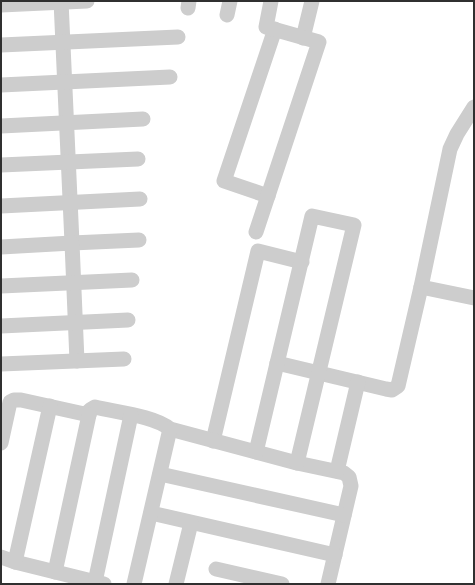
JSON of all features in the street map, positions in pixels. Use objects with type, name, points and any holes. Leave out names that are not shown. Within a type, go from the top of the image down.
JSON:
[{"type":"street","points":[[1,5],[87,1]]},
{"type":"street","points":[[256,232],[319,42],[266,27],[271,1]]},
{"type":"street","points":[[303,38],[312,1]]},
{"type":"street","points":[[61,2],[77,361]]},
{"type":"street","points":[[268,196],[224,181],[275,29]]},
{"type":"street","points":[[1,45],[178,37]]},
{"type":"street","points":[[1,85],[170,77]]},
{"type":"street","points":[[277,363],[392,390],[398,386],[421,287],[450,149],[457,134],[474,107]]},
{"type":"street","points":[[1,126],[143,119]]},
{"type":"street","points":[[1,166],[138,159]]},
{"type":"street","points":[[1,206],[140,199]]},
{"type":"street","points":[[256,452],[312,216],[354,226],[297,463]]},
{"type":"street","points":[[1,247],[139,240]]},
{"type":"street","points":[[213,441],[258,251],[302,262]]},
{"type":"street","points":[[1,286],[132,280]]},
{"type":"street","points":[[421,287],[474,298]]},
{"type":"street","points":[[1,326],[128,320]]},
{"type":"street","points":[[1,364],[124,359]]},
{"type":"street","points":[[337,471],[358,382]]},
{"type":"street","points":[[1,443],[10,402],[14,400],[21,400],[89,415]]},
{"type":"street","points":[[15,562],[50,406]]},
{"type":"street","points":[[55,572],[90,410],[95,407],[158,421],[165,424],[170,429],[297,463],[337,471],[347,475],[351,480],[351,486],[328,584]]},
{"type":"street","points":[[1,557],[15,562],[99,583],[131,415]]},
{"type":"street","points":[[134,584],[170,429]]},
{"type":"street","points":[[160,474],[344,515]]},
{"type":"street","points":[[151,513],[335,555]]},
{"type":"street","points":[[176,584],[191,523]]},
{"type":"street","points":[[216,569],[282,584]]}]
